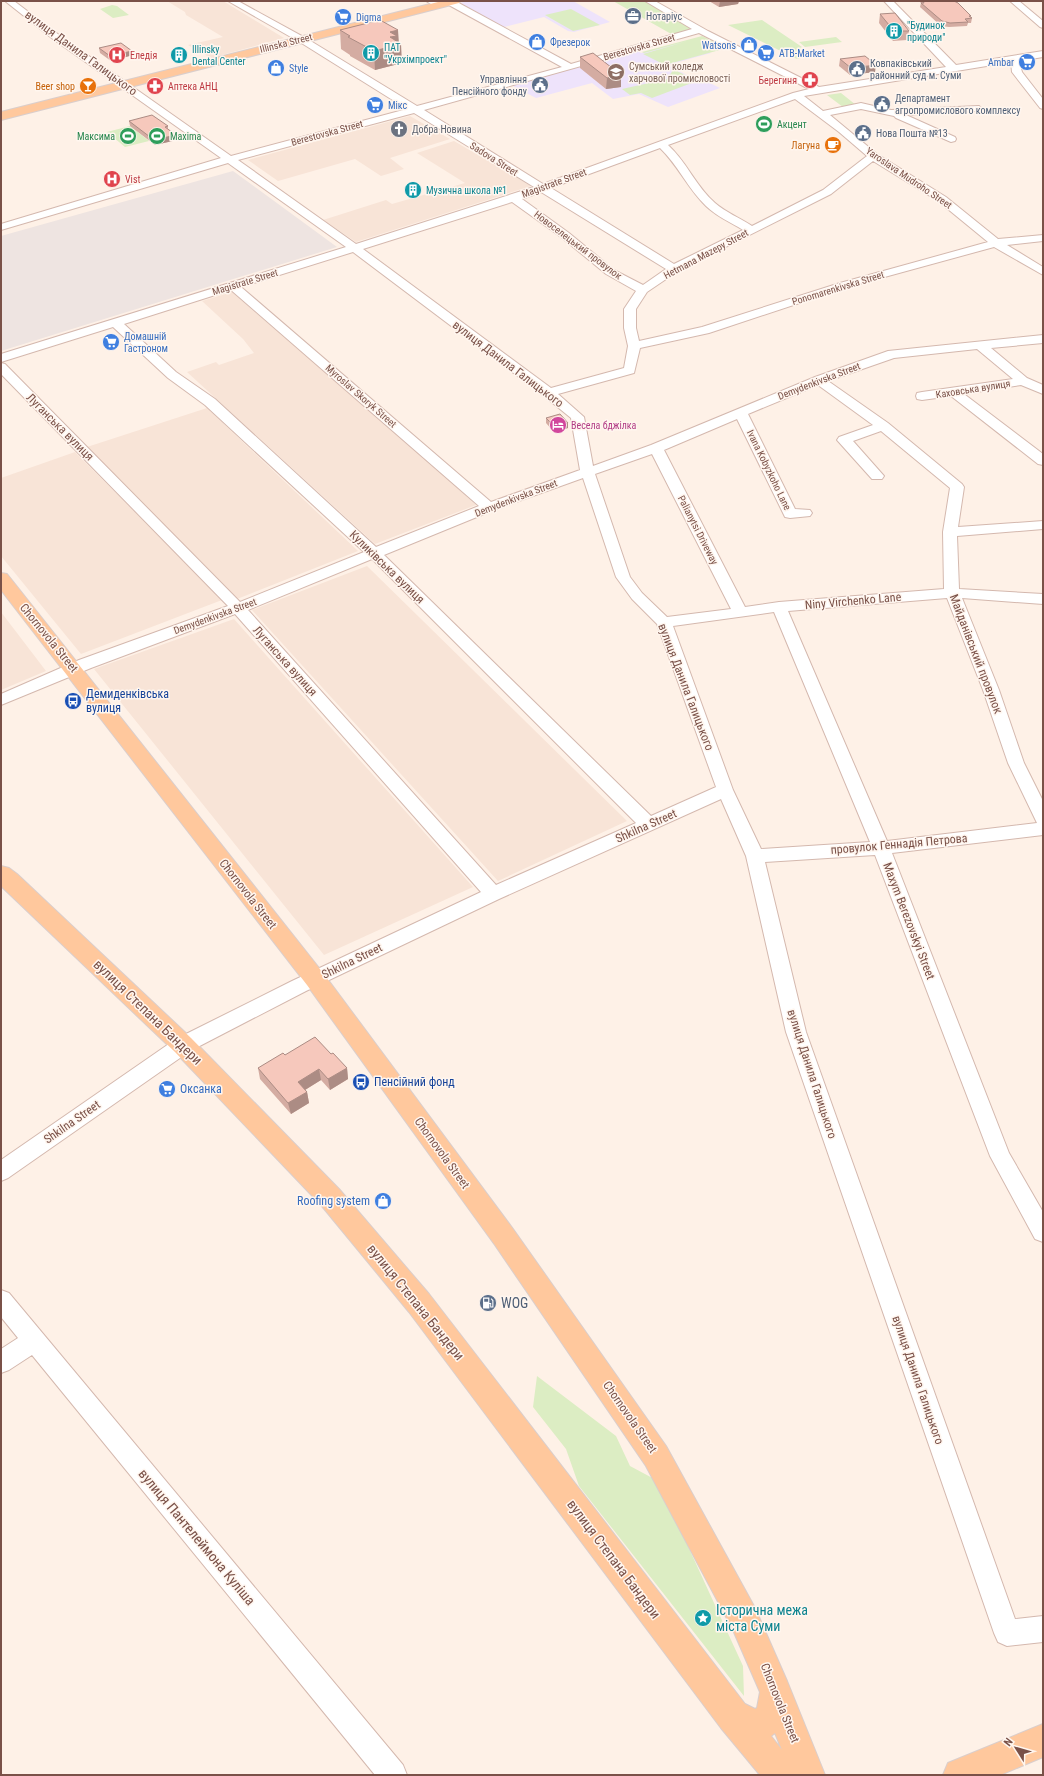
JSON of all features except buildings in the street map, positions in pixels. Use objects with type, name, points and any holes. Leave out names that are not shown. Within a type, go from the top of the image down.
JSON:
[{"type":"main road","name":"Illinska Street","points":[[1,116],[302,39],[434,3],[452,2]]},
{"type":"main road","name":"Chornovola Street","points":[[1,578],[74,668],[315,979],[504,1237],[656,1456],[744,1619],[776,1692],[808,1775]]},
{"type":"main road","name":"вулиця Степана Бандери","points":[[1,874],[183,1044],[330,1197],[419,1304],[733,1716],[781,1775]]},
{"type":"main road","points":[[733,1716],[756,1726],[771,1718],[776,1692]]},
{"type":"main road","points":[[960,1775],[1043,1740]]},
{"type":"street","points":[[1,7],[12,3],[28,1]]},
{"type":"street","name":"Sadova Street","points":[[232,1],[302,39],[674,270]]},
{"type":"street","points":[[648,1],[700,30],[818,90]]},
{"type":"street","points":[[888,1],[953,68]]},
{"type":"street","points":[[1014,1],[1043,26]]},
{"type":"street","points":[[452,2],[570,67]]},
{"type":"street","name":"вулиця Данила Галицького","points":[[12,3],[56,37],[354,247],[549,393],[577,417],[587,471],[623,577],[637,596],[664,622],[725,790],[755,856],[796,1032],[1007,1633],[1043,1629]]},
{"type":"street","name":"Berestovska Street","points":[[1,227],[230,159],[415,110],[700,30]]},
{"type":"street","name":"Magistrate Street","points":[[1,358],[514,198],[796,96],[818,90],[1043,54]]},
{"type":"street","points":[[1013,59],[1015,60],[1016,72],[1043,106]]},
{"type":"street","name":"Yaroslava Mudroho Street","points":[[796,96],[822,114],[873,156],[942,199],[996,243],[1043,272]]},
{"type":"street","points":[[822,114],[861,106],[890,113],[916,122],[951,139]]},
{"type":"street","points":[[890,113],[976,108]]},
{"type":"street","points":[[662,145],[676,158],[690,180],[712,205],[751,230]]},
{"type":"street","name":"Hetmana Mazepy Street","points":[[549,393],[630,370],[634,346],[630,328],[630,309],[643,290],[674,270],[827,192],[873,156]]},
{"type":"street","name":"Новоселецький провулок","points":[[514,198],[565,235],[610,272],[643,290]]},
{"type":"street","name":"Ponomarenkivska Street","points":[[634,346],[705,330],[844,285],[996,243],[1043,238]]},
{"type":"street","name":"Myroslav Skoryk Street","points":[[233,286],[489,507]]},
{"type":"street","name":"Куликівська вулиця","points":[[115,322],[172,375],[210,402],[374,554],[649,825]]},
{"type":"street","name":"Demydenkivska Street","points":[[1,700],[74,668],[238,608],[489,507],[587,471],[656,448],[819,380],[892,354],[1043,339]]},
{"type":"street","name":"Каховська вулиця","points":[[981,346],[1023,381],[1043,390]]},
{"type":"street","name":"Луганська вулиця","points":[[1,367],[238,608],[493,894]]},
{"type":"street","name":"Майданівський провулок","points":[[819,380],[883,426],[957,487],[950,532],[952,593],[991,690],[1016,763],[1043,819]]},
{"type":"street","name":"Каховська вулиця","points":[[922,396],[1023,381]]},
{"type":"street","points":[[954,392],[1043,461]]},
{"type":"street","name":"Ivana Kobyzkoho Lane","points":[[742,413],[790,514],[805,513]]},
{"type":"street","points":[[877,476],[844,440],[883,426]]},
{"type":"street","name":"Palianytsi Driveway","points":[[656,448],[740,611]]},
{"type":"street","points":[[950,532],[1043,525]]},
{"type":"street","name":"Niny Virchenko Lane","points":[[664,622],[779,607],[952,593],[1043,599]]},
{"type":"street","name":"Maxym Berezovskyi Street","points":[[779,607],[881,848],[1000,1156],[1043,1232]]},
{"type":"street","name":"Shkilna Street","points":[[1,1172],[183,1044],[493,894],[725,790]]},
{"type":"street","name":"провулок Геннадія Петрова","points":[[755,856],[881,848],[1043,829]]},
{"type":"street","name":"вулиця Пантелеймона Куліша","points":[[1,1300],[393,1775]]},
{"type":"street","points":[[1,1362],[34,1341]]},
{"type":"shaded area","points":[[167,1],[223,1],[284,38],[211,58],[188,45],[223,37],[186,15],[185,12]]},
{"type":"shaded area","points":[[469,1],[573,1],[610,22],[574,32],[568,31],[544,17],[504,27],[459,3]]},
{"type":"shaded area","name":"Сумський коледж харчової промисловості","points":[[687,41],[711,53],[668,65],[700,82],[706,81],[720,88],[668,107],[639,94],[613,99],[592,83],[536,98],[509,84],[633,49],[641,53]]},
{"type":"shaded area","points":[[410,116],[450,139],[390,158],[404,169],[381,176],[355,159],[278,181],[248,160]]},
{"type":"shaded area","points":[[454,141],[531,186],[356,242],[323,220],[386,200],[392,204],[465,183],[417,153]]},
{"type":"shaded area","points":[[233,171],[337,247],[1,351],[1,236]]},
{"type":"shaded area","points":[[232,292],[418,452],[476,505],[375,544],[187,372],[216,362],[219,365],[254,353],[243,339],[202,301]]},
{"type":"shaded area","points":[[207,408],[358,551],[237,599],[87,447]]},
{"type":"shaded area","points":[[75,452],[222,600],[81,654],[1,556],[1,478]]},
{"type":"shaded area","points":[[367,566],[627,821],[498,881],[252,610]]},
{"type":"shaded area","points":[[1,612],[46,671],[1,690]]},
{"type":"shaded area","points":[[234,619],[473,887],[324,955],[94,669]]},
{"type":"green space","points":[[613,1],[645,1],[695,29],[673,35]]},
{"type":"green space","points":[[112,5],[117,6],[129,15],[113,18],[100,9]]},
{"type":"green space","points":[[571,9],[600,25],[573,31],[545,15]]},
{"type":"green space","points":[[762,20],[802,47],[800,48],[809,56],[797,59],[728,25]]},
{"type":"green space","points":[[702,36],[727,48],[665,65],[643,54],[688,41],[644,53],[642,52]]},
{"type":"green space","points":[[836,37],[842,42],[805,47],[799,42]]},
{"type":"green space","points":[[673,70],[697,81],[652,98],[641,93],[630,95],[622,89],[667,79]]},
{"type":"green space","points":[[841,93],[856,105],[843,107],[827,95]]},
{"type":"green space","name":"Максима","points":[[130,126],[149,141],[125,147],[107,132]]},
{"type":"green space","points":[[537,1376],[616,1436],[630,1466],[658,1481],[743,1666],[744,1696],[579,1486],[566,1449],[533,1407]]},
{"type":"place","name":"Нотаріус","points":[[633,16]]},
{"type":"place","name":"Digma","points":[[343,17]]},
{"type":"place","name":"\"Будинок природи\"","points":[[894,31]]},
{"type":"place","name":"Фрезерок","points":[[537,42]]},
{"type":"place","name":"Watsons","points":[[749,45]]},
{"type":"place","name":"ПАТ \"Укрхімпроект\"","points":[[371,53]]},
{"type":"place","name":"ATB-Market","points":[[766,53]]},
{"type":"place","name":"Еледія","points":[[117,55]]},
{"type":"place","name":"Illinsky Dental Center","points":[[179,55]]},
{"type":"place","name":"Ambar","points":[[1027,62]]},
{"type":"place","name":"Style","points":[[276,68]]},
{"type":"place","name":"Ковпаківський районний суд м. Суми","points":[[857,69]]},
{"type":"place","name":"Сумський коледж харчової промисловості","points":[[616,72]]},
{"type":"place","name":"Берегиня","points":[[810,80]]},
{"type":"place","name":"Управління Пенсійного фонду","points":[[540,85]]},
{"type":"place","name":"Beer shop","points":[[88,86]]},
{"type":"place","name":"Аптека АНЦ","points":[[155,86]]},
{"type":"place","name":"Департамент агропромислового комплексу","points":[[882,104]]},
{"type":"place","name":"Мікс","points":[[375,105]]},
{"type":"place","name":"Акцент","points":[[764,124]]},
{"type":"place","name":"Добра Новина","points":[[399,129]]},
{"type":"place","name":"Нова Пошта №13","points":[[863,133]]},
{"type":"place","name":"Максима","points":[[128,136]]},
{"type":"place","name":"Maxima","points":[[157,136]]},
{"type":"place","name":"Лагуна","points":[[833,145]]},
{"type":"place","name":"Vist","points":[[112,179]]},
{"type":"place","name":"Музична школа №1","points":[[413,190]]},
{"type":"place","name":"Домашній Гастроном","points":[[111,342]]},
{"type":"place","name":"Весела бджілка","points":[[558,425]]},
{"type":"place","name":"Демиденківська вулиця","points":[[73,701]]},
{"type":"place","name":"Пенсійний фонд","points":[[361,1082]]},
{"type":"place","name":"Оксанка","points":[[167,1089]]},
{"type":"place","name":"Roofing system","points":[[383,1201]]},
{"type":"place","name":"WOG","points":[[488,1303]]},
{"type":"place","name":"Історична межа міста Суми","points":[[703,1618]]}]
